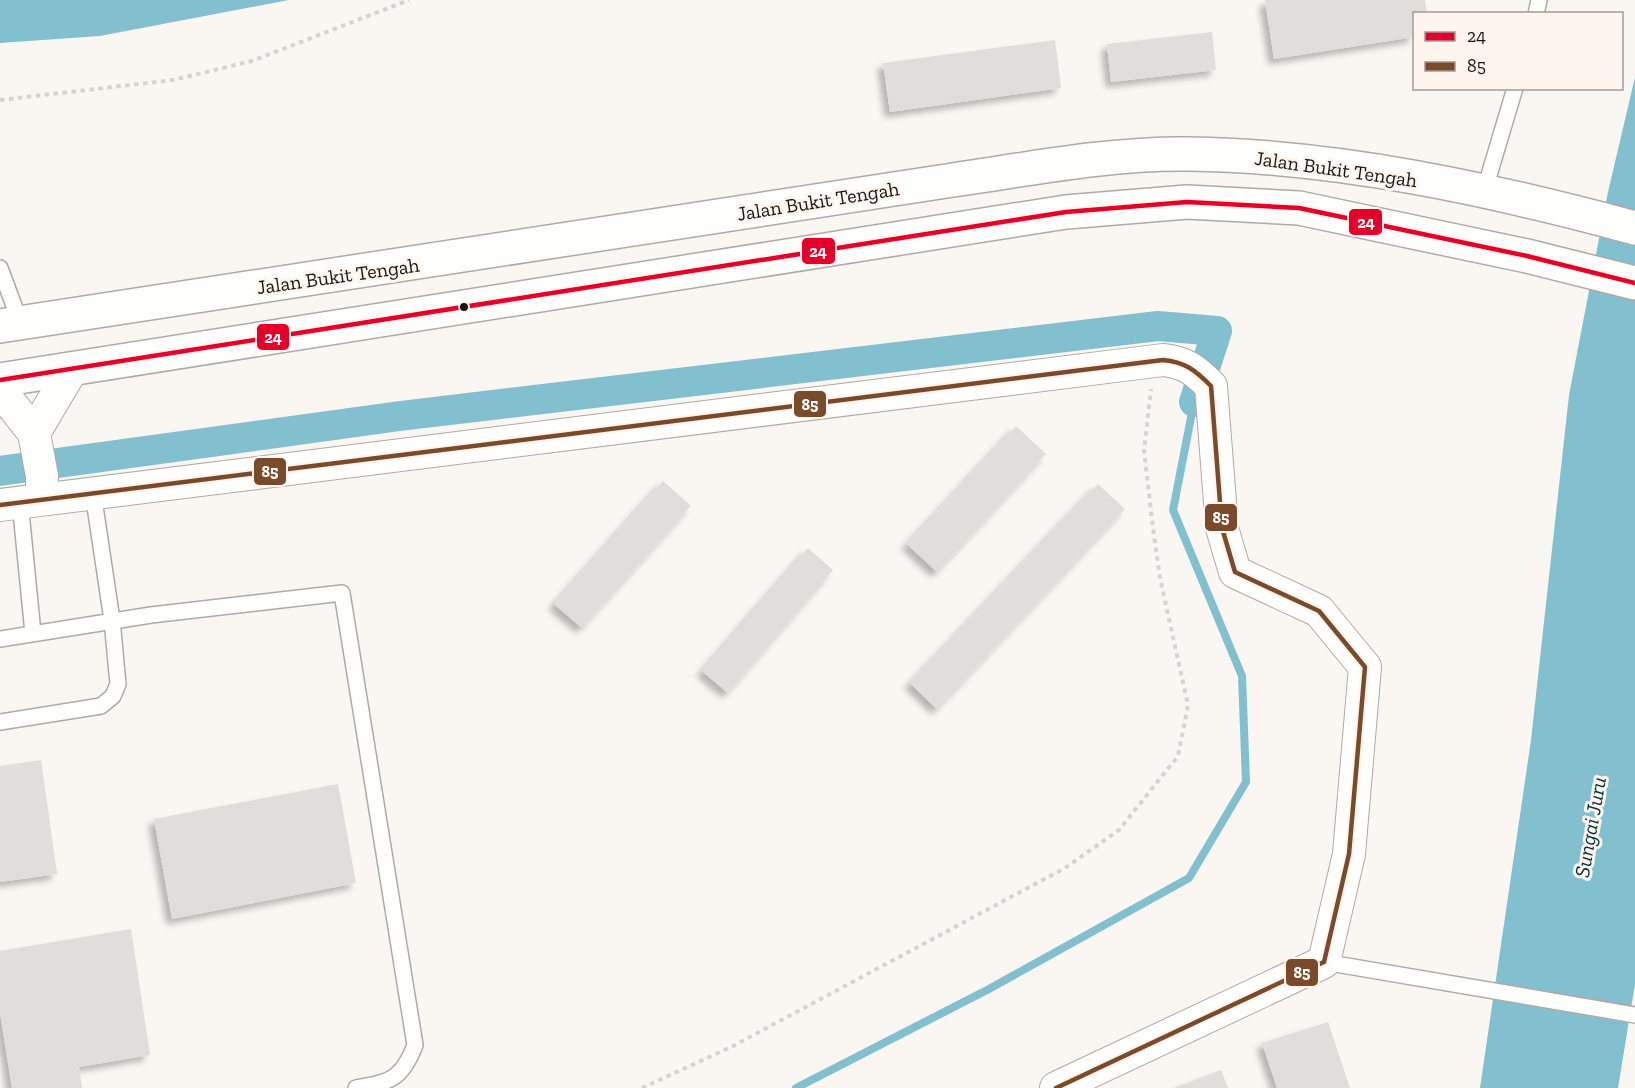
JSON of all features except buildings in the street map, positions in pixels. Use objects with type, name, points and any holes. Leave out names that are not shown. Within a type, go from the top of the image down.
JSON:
[{"type":"highway","name":"Jalan Bukit Tengah","points":[[10,324],[1073,163],[1185,154],[1287,158],[1543,203],[1635,228]]},
{"type":"highway","points":[[0,380],[1055,214],[1187,202],[1299,208],[1527,256],[1635,284]]},
{"type":"street","points":[[29,477],[93,493],[1155,362],[1181,361],[1203,378],[1222,528],[1235,572],[1319,611],[1365,667],[1349,854],[1324,962],[1056,1088]]},
{"type":"street","points":[[29,477],[72,369]]},
{"type":"street","points":[[0,390],[29,477]]},
{"type":"lane","points":[[1484,192],[1514,90]]},
{"type":"lane","points":[[0,268],[10,324]]},
{"type":"lane","points":[[29,477],[33,633]]},
{"type":"lane","points":[[0,722],[101,706],[113,696],[118,684],[112,620],[93,493]]},
{"type":"lane","points":[[0,639],[112,620],[342,593],[415,1045],[407,1065],[389,1083],[356,1088]]},
{"type":"lane","points":[[1324,962],[1635,1015]]},
{"type":"path","points":[[0,100],[173,80],[252,61],[409,0]]},
{"type":"path","points":[[642,1088],[733,1046],[1065,868],[1119,830],[1178,756],[1188,705],[1161,578],[1144,451],[1155,362]]},
{"type":"water","points":[[0,0],[289,0],[100,36],[0,43]]},
{"type":"water","name":"Sungai Juru","points":[[1635,77],[1635,984],[1618,1088],[1480,1088],[1531,740],[1569,395],[1608,192]]},
{"type":"waterway","points":[[0,471],[400,416],[1158,326],[1217,331],[1194,402]]},
{"type":"waterway","points":[[796,1088],[989,989],[1189,878],[1246,782],[1242,676],[1173,510],[1194,402]]},
{"type":"transit line","name":"24","points":[[0,380],[1066,212],[1187,202],[1299,208],[1527,256],[1635,283]]},
{"type":"transit line","name":"85","points":[[0,505],[1163,360],[1189,368],[1211,386],[1222,528],[1235,572],[1319,611],[1365,667],[1349,854],[1324,962],[1056,1088]]}]
